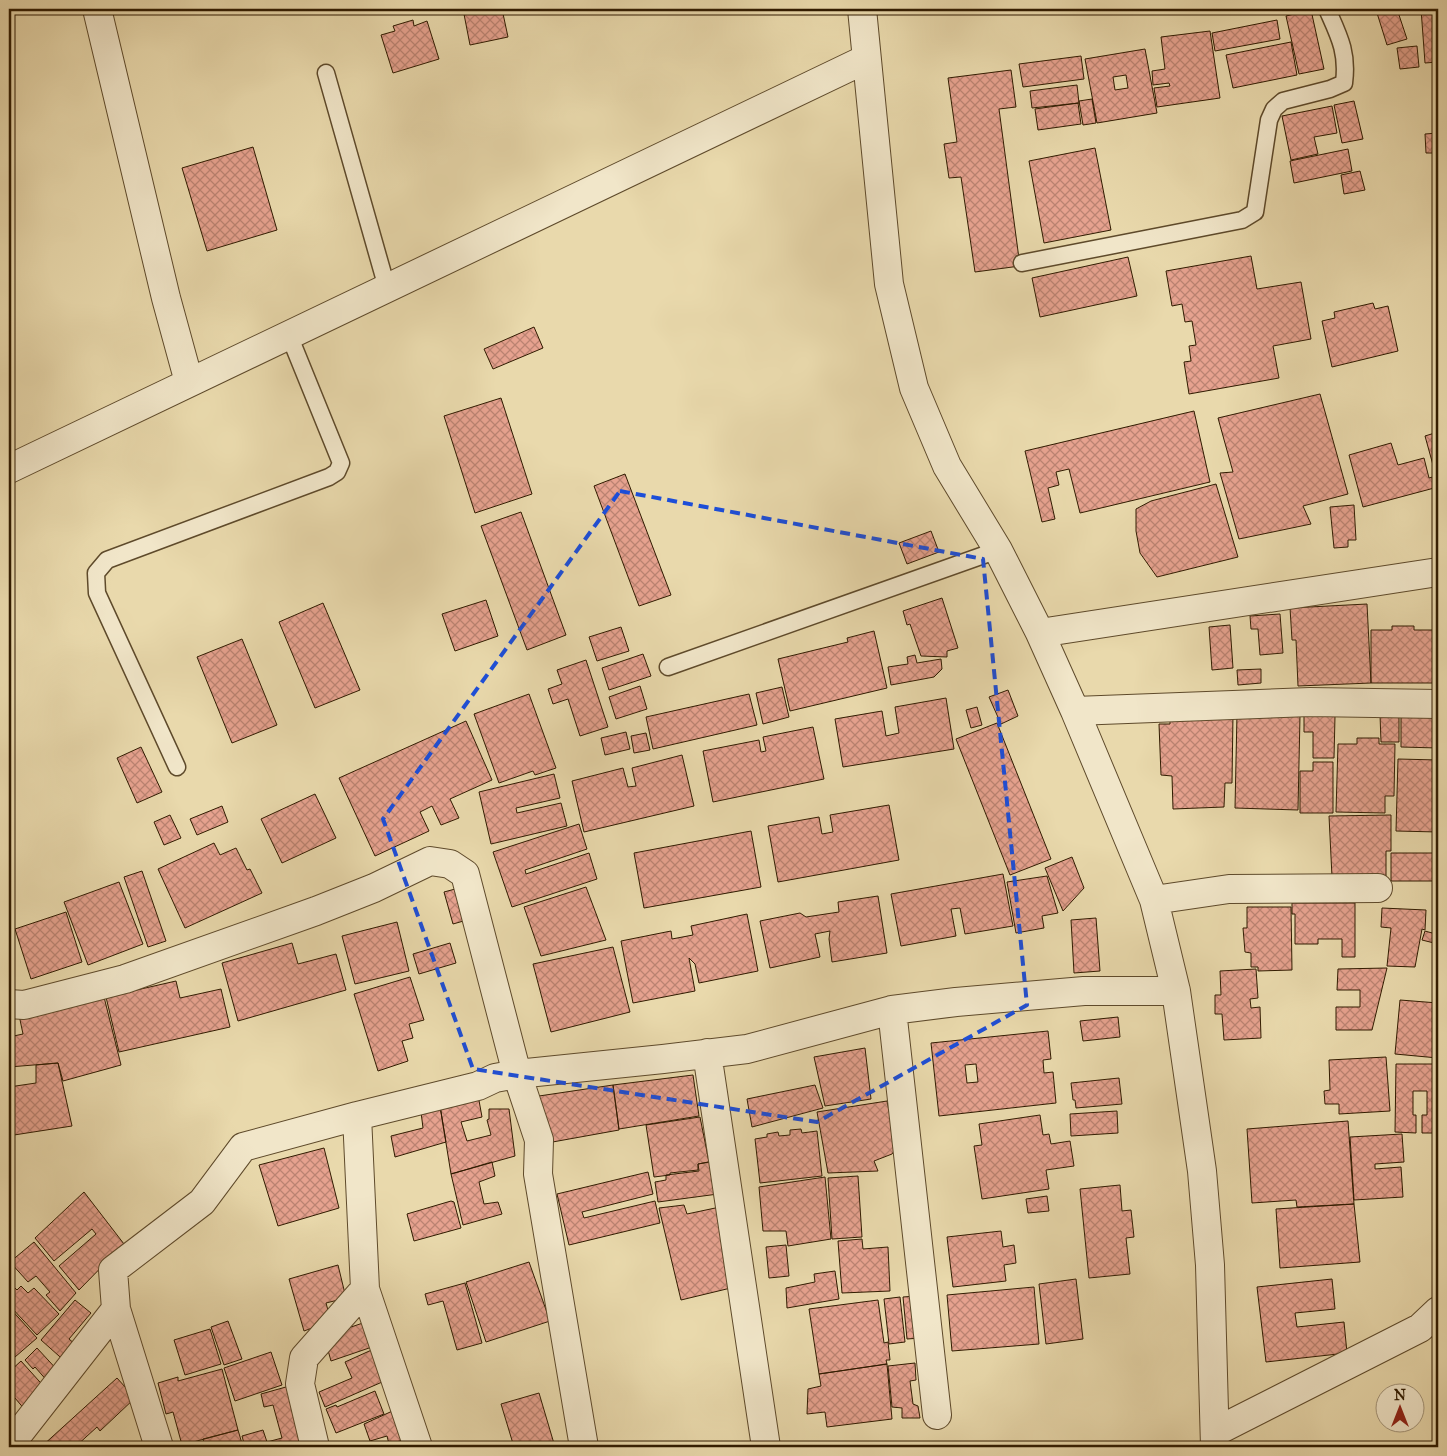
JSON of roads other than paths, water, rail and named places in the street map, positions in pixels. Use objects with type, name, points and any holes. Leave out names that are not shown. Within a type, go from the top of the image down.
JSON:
[{"type":"street","points":[[97,9],[166,298],[189,382]]},
{"type":"street","points":[[863,10],[866,59],[889,284],[914,388],[947,466],[998,550],[1040,633],[1075,710],[1154,900],[1176,991],[1202,1171],[1210,1265],[1215,1439],[1420,1328],[1438,1311]]},
{"type":"street","points":[[9,468],[866,59]]},
{"type":"street","points":[[1040,633],[1438,572]]},
{"type":"street","points":[[1075,710],[1310,702],[1438,704]]},
{"type":"street","points":[[9,1004],[24,1005],[125,979],[316,911],[374,888],[430,861],[450,864],[465,874],[517,1074],[539,1140],[538,1174],[584,1447]]},
{"type":"street","points":[[1154,900],[1229,889],[1378,888]]},
{"type":"street","points":[[159,1447],[116,1309],[113,1270],[202,1202],[243,1147],[356,1116],[478,1086],[495,1078],[747,1049],[892,1010],[956,1002],[1084,991],[1176,991]]},
{"type":"street","points":[[892,1010],[937,1415]]},
{"type":"street","points":[[707,1053],[766,1447]]},
{"type":"street","points":[[356,1116],[365,1289],[418,1447]]},
{"type":"street","points":[[315,1447],[300,1384],[304,1358],[365,1289]]},
{"type":"street","points":[[9,1446],[116,1309]]},
{"type":"lane","points":[[1022,263],[1242,220],[1255,212],[1269,120],[1274,110],[1283,101],[1330,89],[1344,83],[1346,67],[1342,42],[1326,9]]},
{"type":"lane","points":[[326,73],[387,288]]},
{"type":"lane","points":[[177,767],[97,593],[96,573],[107,560],[329,477],[337,472],[340,463],[289,335]]},
{"type":"lane","points":[[668,667],[998,550]]}]
